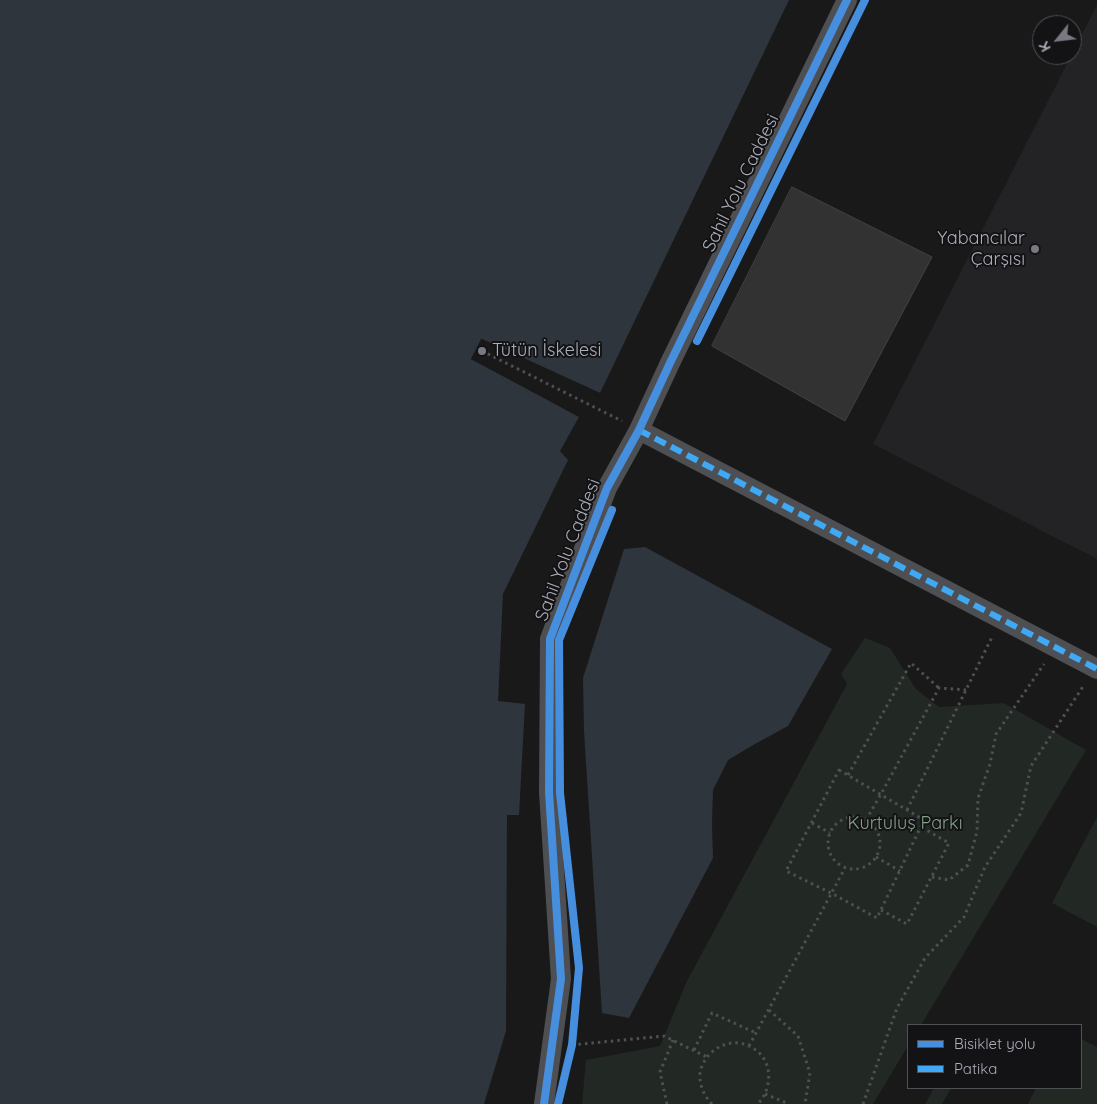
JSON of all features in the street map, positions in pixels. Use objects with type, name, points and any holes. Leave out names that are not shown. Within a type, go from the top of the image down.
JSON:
[{"type":"street","name":"Sahil Yolu Caddesi","points":[[544,1104],[561,979],[549,792],[550,639],[607,488],[638,430],[848,0]]},
{"type":"street","points":[[638,430],[1096,668]]},
{"type":"path","points":[[482,351],[638,430]]},
{"type":"path","points":[[908,810],[1001,618]]},
{"type":"path","points":[[932,876],[949,880],[968,865],[977,830],[978,798],[990,764],[996,734],[1055,647]]},
{"type":"path","points":[[848,775],[911,663],[939,688],[966,690]]},
{"type":"path","points":[[862,1104],[897,1008],[925,958],[964,917],[985,867],[1021,813],[1031,766],[1096,668]]},
{"type":"path","points":[[866,820],[939,688]]},
{"type":"path","points":[[839,770],[848,775],[924,820],[877,918],[831,893],[786,872],[839,770]]},
{"type":"path","points":[[857,817],[873,825],[878,832],[880,849],[870,864],[863,868],[854,870],[845,868],[832,858],[828,850],[830,833],[841,820],[857,817]]},
{"type":"path","points":[[812,822],[830,833]]},
{"type":"path","points":[[881,910],[907,924],[949,843],[921,827]]},
{"type":"path","points":[[876,857],[900,871]]},
{"type":"path","points":[[749,1046],[845,868]]},
{"type":"path","points":[[768,1010],[798,1036],[810,1073],[805,1104]]},
{"type":"path","points":[[694,1050],[712,1013],[756,1033]]},
{"type":"path","points":[[570,1053],[573,1043],[664,1036],[707,1056]]},
{"type":"path","points":[[668,1104],[660,1072],[673,1040]]},
{"type":"path","points":[[712,1104],[702,1090],[701,1067],[707,1056],[715,1048],[726,1044],[738,1043],[749,1046],[758,1052],[765,1061],[769,1072],[769,1083],[765,1094],[758,1104]]},
{"type":"path","points":[[765,1094],[782,1103],[789,1104]]},
{"type":"shaded area","points":[[0,0],[789,0],[600,393],[482,339],[471,359],[579,417],[560,451],[568,460],[503,594],[498,701],[525,704],[519,815],[507,815],[506,1031],[484,1104],[0,1104]]},
{"type":"shaded area","name":"Yabancılar Çarşısı","points":[[1097,5],[1097,559],[873,444],[1066,65],[1082,65],[1082,34]]},
{"type":"shaded area","points":[[645,547],[832,649],[788,726],[728,760],[713,790],[713,858],[629,1018],[602,1013],[584,731],[583,678],[624,549]]},
{"type":"green space","name":"Kurtuluş Parkı","points":[[865,638],[890,648],[916,689],[939,707],[1004,703],[1086,750],[922,1024],[907,1024],[907,1048],[873,1104],[582,1104],[586,1060],[660,1046],[687,981],[847,684],[841,674]]},
{"type":"green space","points":[[1097,817],[1097,927],[1052,903]]},
{"type":"green space","points":[[1082,1040],[1097,1047],[1097,1104],[1028,1104],[1036,1089],[1082,1089]]},
{"type":"green space","points":[[933,1089],[950,1089],[942,1104],[925,1104]]},
{"type":"pier","points":[[481,339],[600,393],[599,396],[483,342],[474,358],[582,417],[471,359]]},
{"type":"building","points":[[792,187],[932,257],[845,421],[712,346]]},
{"type":"marked path","points":[[639,430],[1097,669]]},
{"type":"cycle path","points":[[544,1104],[561,979],[549,792],[550,639],[607,488],[639,430],[847,0]]},
{"type":"cycle path","points":[[697,341],[865,0]]},
{"type":"cycle path","points":[[558,1104],[572,1045],[579,968],[560,793],[559,640],[612,510]]},
{"type":"place","name":"Yabancılar Çarşısı","points":[[1035,249]]},
{"type":"place","name":"Tütün İskelesi","points":[[482,351]]}]
